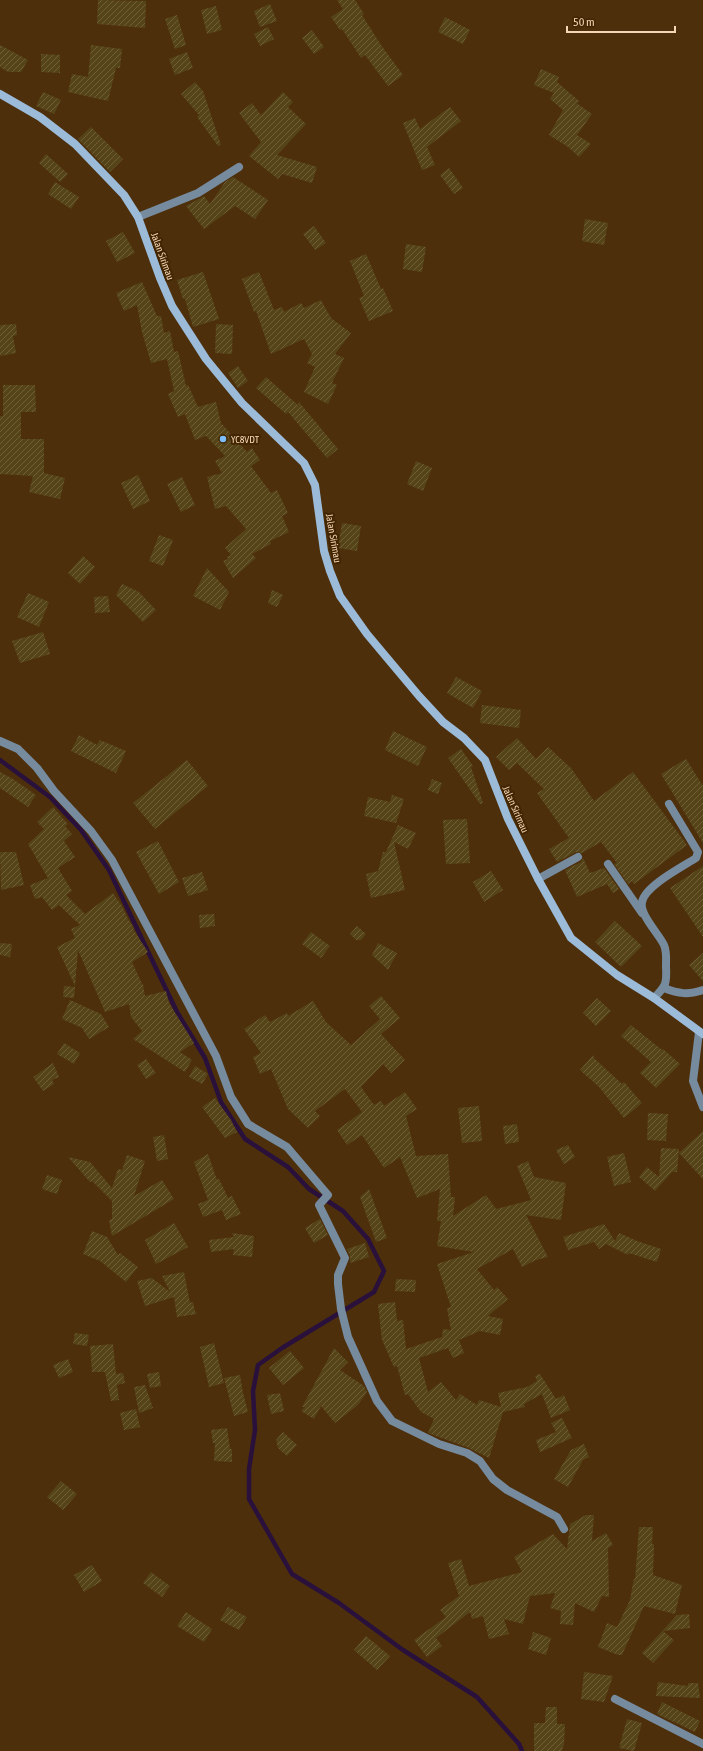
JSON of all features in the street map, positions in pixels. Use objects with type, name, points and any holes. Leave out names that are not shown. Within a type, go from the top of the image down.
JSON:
[{"type":"main road","name":"Jalan Sirimau","points":[[1,95],[24,107],[75,144],[112,181],[138,217],[160,278],[172,306],[206,359],[242,403],[304,464],[310,473],[318,495],[324,551],[340,596],[367,634],[419,696],[443,722],[464,738],[485,760],[508,819],[538,879],[571,938],[617,975],[654,998],[701,1033]]},
{"type":"street","points":[[138,217],[198,193],[239,167]]},
{"type":"street","points":[[0,741],[18,750],[37,768],[54,791],[90,831],[112,860],[210,1044],[231,1096],[248,1124],[287,1147],[328,1195],[319,1204],[345,1258],[338,1275],[341,1309],[348,1337],[377,1401],[392,1421],[439,1444],[467,1453],[480,1461],[493,1479],[507,1490],[557,1517],[564,1528]]},
{"type":"street","points":[[642,911],[642,902],[651,888],[696,858],[698,855],[698,852],[669,804]]},
{"type":"street","points":[[538,879],[578,857]]},
{"type":"street","points":[[608,864],[642,913],[642,911],[665,947],[667,980],[664,988],[654,998]]},
{"type":"street","points":[[664,988],[679,994],[694,993],[703,990]]},
{"type":"street","points":[[701,1033],[693,1081],[703,1107]]},
{"type":"street","points":[[615,1699],[703,1744]]},
{"type":"building","points":[[98,0],[146,1],[145,28],[97,24]]},
{"type":"building","points":[[337,0],[355,0],[364,14],[362,15],[381,45],[403,75],[388,86],[365,55],[361,58],[342,29],[340,30],[331,17],[343,9]]},
{"type":"building","points":[[270,4],[277,21],[260,27],[254,11]]},
{"type":"building","points":[[216,6],[222,30],[207,34],[201,10]]},
{"type":"building","points":[[177,15],[186,45],[175,49],[165,19]]},
{"type":"building","points":[[445,17],[470,30],[463,44],[438,32]]},
{"type":"building","points":[[268,27],[274,39],[260,46],[254,34]]},
{"type":"building","points":[[312,30],[324,47],[314,54],[302,38]]},
{"type":"building","points":[[0,45],[28,60],[21,72],[8,72],[0,67]]},
{"type":"building","points":[[91,45],[122,49],[120,68],[116,68],[108,101],[68,92],[72,74],[88,77]]},
{"type":"building","points":[[187,52],[193,68],[175,75],[169,59]]},
{"type":"building","points":[[41,54],[60,55],[60,73],[41,72]]},
{"type":"building","points":[[541,69],[559,77],[557,82],[579,101],[578,103],[575,102],[592,114],[577,135],[591,144],[579,157],[568,147],[549,135],[563,110],[550,99],[554,93],[534,85]]},
{"type":"building","points":[[195,82],[203,91],[221,145],[218,146],[197,117],[199,115],[181,94]]},
{"type":"building","points":[[43,92],[61,100],[54,114],[36,106]]},
{"type":"building","points":[[283,92],[293,102],[288,107],[306,124],[277,155],[317,167],[312,183],[282,174],[278,179],[249,156],[261,142],[239,113],[252,103],[261,115]]},
{"type":"building","points":[[450,107],[461,121],[427,147],[435,165],[422,170],[403,123],[415,118],[420,129]]},
{"type":"building","points":[[91,127],[123,159],[110,172],[78,139]]},
{"type":"building","points":[[46,154],[68,174],[60,182],[39,163]]},
{"type":"building","points":[[449,168],[463,188],[454,194],[440,175]]},
{"type":"building","points":[[233,177],[268,200],[255,219],[235,206],[204,229],[186,206],[204,196],[210,204],[225,182]]},
{"type":"building","points":[[55,182],[79,197],[71,209],[48,194]]},
{"type":"building","points":[[585,219],[608,223],[604,245],[582,241]]},
{"type":"building","points":[[314,226],[326,243],[315,250],[303,234]]},
{"type":"building","points":[[123,232],[135,253],[117,262],[106,241]]},
{"type":"building","points":[[406,244],[426,247],[422,272],[403,269]]},
{"type":"building","points":[[366,254],[381,289],[383,288],[393,311],[369,321],[359,298],[364,296],[350,261]]},
{"type":"building","points":[[203,272],[219,319],[193,327],[185,299],[183,299],[177,280]]},
{"type":"building","points":[[259,272],[274,310],[282,307],[284,312],[301,303],[304,308],[321,300],[331,318],[351,333],[335,354],[344,358],[332,383],[337,385],[328,404],[304,392],[315,367],[307,363],[312,354],[304,339],[271,354],[256,311],[254,312],[242,279]]},
{"type":"building","points":[[142,282],[157,316],[161,316],[164,333],[170,331],[174,352],[178,351],[186,386],[188,385],[198,407],[216,402],[221,423],[247,452],[252,448],[260,460],[251,466],[271,493],[277,490],[288,513],[282,516],[289,532],[270,541],[271,544],[252,554],[256,558],[233,578],[223,561],[228,559],[227,557],[231,555],[225,548],[246,529],[226,506],[215,509],[207,477],[222,473],[215,461],[225,456],[206,436],[195,440],[185,414],[178,417],[168,394],[174,391],[167,359],[151,363],[142,332],[137,305],[124,311],[116,293]]},
{"type":"building","points":[[16,324],[17,335],[13,336],[16,353],[0,356],[0,325]]},
{"type":"building","points":[[216,324],[233,325],[232,354],[215,353]]},
{"type":"building","points":[[238,366],[248,381],[238,388],[228,373]]},
{"type":"building","points":[[266,377],[298,405],[299,402],[338,449],[327,458],[288,412],[286,414],[256,388]]},
{"type":"building","points":[[3,385],[35,385],[36,412],[21,412],[21,439],[44,439],[44,473],[65,478],[60,499],[29,492],[33,476],[0,474],[0,416],[3,416]]},
{"type":"building","points":[[416,461],[432,468],[423,491],[407,484]]},
{"type":"building","points":[[138,475],[150,501],[133,509],[121,483]]},
{"type":"building","points":[[182,477],[195,505],[181,512],[167,484]]},
{"type":"building","points":[[342,523],[361,526],[357,551],[338,548]]},
{"type":"building","points":[[159,535],[173,540],[163,566],[149,561]]},
{"type":"building","points":[[83,556],[95,567],[80,584],[68,573]]},
{"type":"building","points":[[207,568],[229,592],[220,610],[193,596]]},
{"type":"building","points":[[122,584],[139,592],[156,610],[143,622],[116,595]]},
{"type":"building","points":[[272,590],[283,595],[277,607],[268,603]]},
{"type":"building","points":[[28,593],[49,602],[39,627],[17,617]]},
{"type":"building","points":[[108,596],[110,612],[95,613],[94,597]]},
{"type":"building","points":[[43,632],[50,654],[20,663],[12,641]]},
{"type":"building","points":[[456,677],[482,691],[473,708],[447,693]]},
{"type":"building","points":[[482,705],[521,710],[519,728],[480,723]]},
{"type":"building","points":[[393,731],[427,747],[418,766],[385,750]]},
{"type":"building","points":[[79,735],[97,745],[100,740],[126,751],[116,773],[71,751]]},
{"type":"building","points":[[517,738],[536,759],[548,747],[571,768],[594,801],[633,772],[687,845],[634,884],[632,881],[628,884],[614,864],[617,863],[601,842],[582,853],[576,852],[557,862],[549,849],[569,838],[537,793],[544,789],[517,763],[509,770],[496,757]]},
{"type":"building","points":[[461,749],[473,766],[471,767],[483,803],[480,804],[448,758]]},
{"type":"building","points":[[686,759],[703,786],[703,843],[661,774]]},
{"type":"building","points":[[187,760],[208,786],[155,829],[133,803]]},
{"type":"building","points":[[0,772],[36,795],[28,807],[0,788]]},
{"type":"building","points":[[432,779],[442,783],[438,794],[428,790]]},
{"type":"building","points":[[392,795],[404,799],[396,823],[364,816],[368,797],[390,802]]},
{"type":"building","points":[[53,807],[68,824],[65,826],[72,834],[64,841],[75,857],[58,868],[72,891],[66,895],[85,914],[113,893],[122,906],[134,928],[133,929],[148,952],[132,962],[143,984],[145,996],[166,991],[169,1003],[194,1043],[180,1052],[192,1060],[185,1072],[133,1039],[142,1031],[131,1017],[129,1004],[105,1012],[78,950],[75,986],[57,947],[75,938],[71,929],[80,925],[59,905],[52,910],[42,897],[35,899],[30,885],[48,878],[28,844],[44,829],[37,822]]},
{"type":"building","points":[[467,819],[470,863],[446,864],[443,820]]},
{"type":"building","points":[[398,825],[416,833],[408,849],[394,842],[405,890],[371,898],[366,874],[378,871],[383,852],[386,852]]},
{"type":"building","points":[[158,841],[179,882],[159,894],[136,852]]},
{"type":"building","points":[[0,852],[16,852],[24,885],[1,890]]},
{"type":"building","points":[[583,858],[590,873],[604,868],[619,889],[613,893],[607,884],[577,897],[565,870],[581,862]]},
{"type":"building","points":[[703,866],[703,937],[670,888]]},
{"type":"building","points":[[491,871],[503,890],[484,902],[473,882]]},
{"type":"building","points":[[202,872],[208,890],[188,896],[182,878]]},
{"type":"building","points":[[214,914],[215,926],[200,928],[199,915]]},
{"type":"building","points":[[615,921],[642,946],[621,967],[595,942]]},
{"type":"building","points":[[357,926],[366,934],[361,940],[356,940],[350,934]]},
{"type":"building","points":[[311,932],[330,946],[321,958],[302,944]]},
{"type":"building","points":[[0,943],[12,944],[10,957],[0,955]]},
{"type":"building","points":[[378,943],[397,953],[388,970],[372,955]]},
{"type":"building","points":[[703,953],[703,981],[689,965]]},
{"type":"building","points":[[64,986],[75,987],[74,998],[63,997]]},
{"type":"building","points":[[381,996],[400,1018],[381,1034],[405,1060],[391,1073],[383,1064],[361,1087],[374,1105],[381,1101],[384,1106],[405,1092],[417,1109],[406,1116],[416,1156],[448,1154],[451,1197],[455,1197],[453,1216],[486,1195],[496,1209],[531,1200],[517,1166],[528,1161],[534,1177],[566,1183],[561,1220],[526,1215],[548,1257],[536,1260],[522,1267],[513,1249],[477,1269],[494,1290],[497,1287],[508,1299],[488,1316],[503,1319],[500,1335],[480,1331],[459,1340],[464,1353],[453,1358],[448,1348],[419,1358],[428,1392],[441,1382],[456,1400],[460,1394],[477,1405],[479,1400],[501,1407],[498,1393],[527,1387],[537,1381],[535,1376],[540,1374],[556,1399],[564,1395],[570,1410],[551,1418],[542,1394],[524,1404],[525,1407],[503,1412],[489,1458],[469,1448],[428,1433],[434,1419],[421,1412],[408,1394],[405,1395],[397,1366],[394,1367],[382,1340],[378,1304],[395,1302],[397,1321],[403,1320],[406,1349],[442,1337],[443,1329],[451,1330],[447,1308],[451,1307],[437,1264],[474,1252],[437,1246],[441,1221],[437,1221],[440,1189],[417,1198],[400,1157],[384,1168],[362,1135],[347,1145],[337,1130],[362,1112],[345,1089],[315,1111],[320,1116],[308,1128],[288,1109],[271,1069],[260,1074],[253,1057],[261,1053],[244,1029],[265,1015],[270,1022],[287,1013],[288,1016],[313,1001],[326,1022],[351,1045],[380,1019],[369,1006]]},
{"type":"building","points":[[597,998],[611,1011],[596,1026],[583,1013]]},
{"type":"building","points":[[70,1000],[101,1014],[109,1027],[89,1039],[82,1028],[62,1019]]},
{"type":"building","points":[[631,1025],[680,1064],[656,1088],[640,1073],[651,1062],[621,1036]]},
{"type":"building","points":[[64,1043],[80,1053],[74,1064],[57,1054]]},
{"type":"building","points":[[593,1055],[594,1058],[622,1084],[624,1082],[642,1103],[624,1118],[599,1087],[580,1070]]},
{"type":"building","points":[[146,1059],[156,1073],[146,1079],[137,1065]]},
{"type":"building","points":[[53,1063],[59,1077],[52,1080],[54,1084],[43,1091],[33,1077]]},
{"type":"building","points":[[195,1066],[208,1074],[202,1084],[189,1077]]},
{"type":"building","points":[[215,1098],[231,1120],[237,1132],[225,1138],[202,1107]]},
{"type":"building","points":[[479,1106],[482,1141],[462,1143],[458,1108]]},
{"type":"building","points":[[648,1113],[668,1114],[666,1141],[647,1140]]},
{"type":"building","points":[[517,1124],[519,1142],[505,1144],[503,1126]]},
{"type":"building","points":[[703,1131],[703,1179],[679,1153]]},
{"type":"building","points":[[164,1135],[168,1159],[157,1161],[153,1137]]},
{"type":"building","points":[[568,1145],[575,1157],[564,1164],[556,1150]]},
{"type":"building","points":[[661,1148],[679,1149],[677,1172],[672,1172],[655,1191],[639,1177],[647,1167],[659,1177]]},
{"type":"building","points":[[624,1153],[631,1182],[614,1186],[607,1157]]},
{"type":"building","points":[[208,1154],[217,1180],[219,1179],[228,1198],[232,1196],[241,1214],[226,1220],[222,1210],[203,1217],[198,1204],[208,1200],[194,1162]]},
{"type":"building","points":[[127,1155],[145,1161],[134,1196],[162,1180],[174,1199],[112,1236],[109,1220],[112,1219],[112,1201],[92,1181],[90,1182],[68,1157],[90,1162],[112,1188],[118,1169],[122,1170]]},
{"type":"building","points":[[47,1175],[62,1180],[57,1194],[42,1189]]},
{"type":"building","points":[[369,1189],[387,1238],[376,1242],[360,1197]]},
{"type":"building","points":[[320,1219],[328,1235],[314,1243],[305,1228]]},
{"type":"building","points":[[174,1223],[188,1247],[156,1264],[145,1240]]},
{"type":"building","points":[[604,1224],[615,1241],[619,1233],[661,1249],[657,1262],[629,1253],[628,1255],[606,1244],[599,1249],[594,1242],[568,1250],[563,1237]]},
{"type":"building","points":[[92,1231],[107,1237],[118,1255],[120,1253],[138,1267],[126,1282],[100,1261],[83,1254]]},
{"type":"building","points":[[232,1233],[254,1236],[252,1257],[233,1255],[234,1249],[211,1252],[209,1240],[234,1237]]},
{"type":"building","points":[[365,1243],[369,1257],[350,1263],[350,1256],[347,1249]]},
{"type":"building","points":[[184,1272],[190,1303],[193,1302],[195,1312],[197,1314],[177,1317],[174,1297],[145,1306],[137,1281],[152,1278],[170,1292],[162,1276]]},
{"type":"building","points":[[396,1279],[416,1280],[415,1292],[395,1291]]},
{"type":"building","points":[[75,1333],[89,1335],[87,1346],[73,1344]]},
{"type":"building","points":[[214,1343],[224,1383],[209,1387],[200,1347]]},
{"type":"building","points":[[113,1344],[116,1374],[123,1373],[125,1383],[117,1385],[119,1400],[111,1401],[105,1372],[92,1372],[90,1346]]},
{"type":"building","points":[[334,1348],[348,1362],[340,1370],[364,1386],[367,1392],[358,1405],[335,1423],[321,1406],[314,1419],[301,1411],[305,1407],[302,1407]]},
{"type":"building","points":[[290,1351],[304,1368],[283,1385],[269,1368]]},
{"type":"building","points":[[68,1359],[73,1372],[59,1378],[53,1365]]},
{"type":"building","points":[[159,1372],[161,1386],[150,1388],[147,1374]]},
{"type":"building","points":[[240,1375],[248,1412],[234,1416],[224,1378]]},
{"type":"building","points":[[145,1385],[153,1408],[139,1413],[134,1387]]},
{"type":"building","points":[[280,1393],[284,1411],[271,1414],[267,1395]]},
{"type":"building","points":[[136,1409],[140,1427],[124,1430],[120,1413]]},
{"type":"building","points":[[562,1418],[572,1438],[540,1452],[536,1440],[556,1432],[551,1423]]},
{"type":"building","points":[[227,1428],[230,1449],[232,1449],[232,1462],[214,1461],[215,1443],[213,1443],[211,1430]]},
{"type":"building","points":[[283,1432],[297,1445],[287,1456],[278,1448],[276,1440]]},
{"type":"building","points":[[584,1444],[589,1457],[583,1460],[568,1487],[554,1479],[571,1450]]},
{"type":"building","points":[[61,1481],[77,1494],[63,1510],[47,1497]]},
{"type":"building","points":[[586,1515],[594,1515],[592,1541],[606,1533],[613,1545],[608,1548],[609,1597],[602,1596],[594,1612],[575,1603],[573,1625],[560,1624],[561,1611],[550,1608],[555,1593],[530,1596],[523,1624],[504,1619],[509,1634],[489,1639],[483,1616],[472,1619],[470,1612],[436,1638],[442,1646],[427,1657],[414,1640],[446,1617],[440,1610],[459,1596],[448,1563],[461,1559],[469,1586],[522,1572],[514,1557],[553,1534],[567,1549],[570,1524]]},
{"type":"building","points":[[639,1527],[653,1527],[653,1575],[682,1585],[675,1614],[644,1606],[622,1655],[618,1655],[598,1647],[607,1623],[617,1627],[630,1600],[634,1578],[635,1580]]},
{"type":"building","points":[[92,1565],[102,1581],[84,1592],[74,1575]]},
{"type":"building","points":[[151,1572],[170,1586],[162,1597],[143,1583]]},
{"type":"building","points":[[228,1607],[247,1617],[239,1630],[220,1620]]},
{"type":"building","points":[[186,1612],[212,1629],[204,1642],[177,1626]]},
{"type":"building","points":[[689,1614],[690,1628],[663,1631],[674,1640],[653,1663],[642,1653],[677,1615]]},
{"type":"building","points":[[533,1632],[551,1638],[546,1655],[528,1649]]},
{"type":"building","points":[[366,1636],[390,1656],[377,1670],[354,1650]]},
{"type":"building","points":[[584,1672],[613,1676],[604,1702],[581,1699]]},
{"type":"building","points":[[658,1682],[688,1686],[688,1683],[698,1683],[700,1698],[656,1696]]},
{"type":"building","points":[[662,1702],[700,1721],[695,1732],[657,1714]]},
{"type":"building","points":[[546,1707],[557,1707],[557,1724],[565,1724],[564,1746],[562,1751],[534,1751],[534,1723],[545,1723]]},
{"type":"building","points":[[627,1719],[642,1723],[634,1751],[619,1748]]},
{"type":"waterway","points":[[0,760],[50,797],[81,830],[109,870],[177,1012],[205,1058],[221,1102],[245,1139],[288,1167],[309,1189],[343,1211],[368,1239],[384,1271],[374,1292],[282,1348],[258,1365],[253,1391],[255,1430],[249,1469],[249,1499],[292,1574],[339,1603],[403,1650],[477,1697],[519,1744],[522,1751]]},
{"type":"place","name":"YC8VDT","points":[[223,439]]}]
